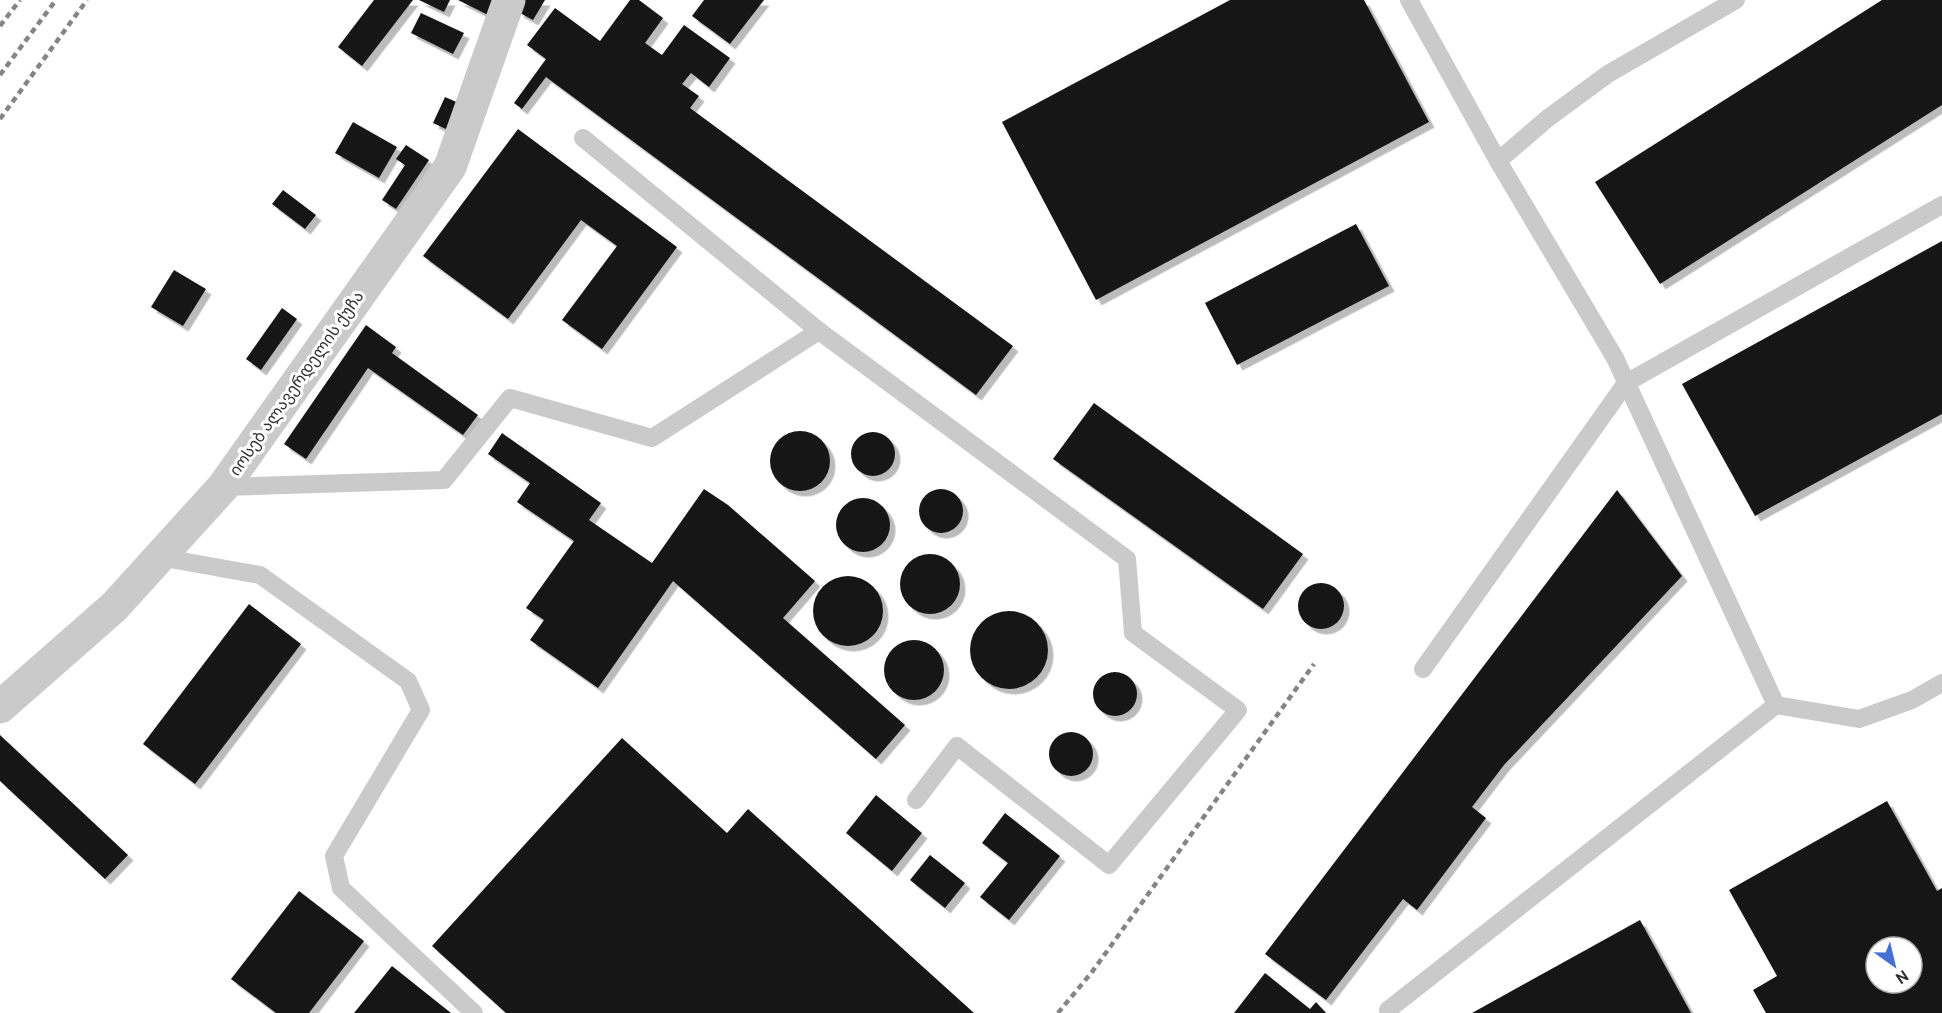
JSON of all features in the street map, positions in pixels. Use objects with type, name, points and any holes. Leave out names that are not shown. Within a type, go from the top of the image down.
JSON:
[{"type":"street","name":"იოსებ ალავერდელის ქუჩა","points":[[0,707],[114,607],[222,487],[450,167],[509,0]]},
{"type":"lane","points":[[1409,0],[1498,161],[1615,358],[1776,705]]},
{"type":"lane","points":[[1498,161],[1548,118],[1608,75],[1736,0]]},
{"type":"lane","points":[[584,138],[819,331],[1127,559],[1133,633],[1238,710],[1109,865],[957,746],[915,800]]},
{"type":"lane","points":[[1423,669],[1626,383],[1942,205]]},
{"type":"lane","points":[[222,487],[444,480],[510,398],[652,438],[819,331]]},
{"type":"lane","points":[[159,557],[260,575],[408,681],[421,710],[334,856],[341,888],[474,1013]]},
{"type":"lane","points":[[1388,1010],[1776,705],[1859,719],[1912,700],[1942,683]]},
{"type":"building","points":[[374,0],[413,0],[362,66],[338,47]]},
{"type":"building","points":[[419,0],[450,0],[444,12]]},
{"type":"building","points":[[458,0],[496,0],[488,15]]},
{"type":"building","points":[[524,0],[545,0],[533,20],[518,12]]},
{"type":"building","points":[[630,0],[639,0],[663,18],[645,43],[662,55],[684,25],[730,58],[709,87],[691,73],[682,84],[699,96],[690,108],[1013,346],[976,395],[546,77],[522,109],[514,103],[546,59],[527,45],[555,8],[600,41]]},
{"type":"building","points":[[704,0],[764,0],[730,44],[692,16]]},
{"type":"building","points":[[1230,0],[1364,0],[1429,122],[1096,300],[1002,122]]},
{"type":"building","points":[[1882,0],[1942,0],[1942,105],[1660,284],[1595,182]]},
{"type":"building","points":[[421,13],[464,33],[453,54],[411,33]]},
{"type":"building","points":[[445,97],[461,104],[448,130],[433,123]]},
{"type":"building","points":[[353,122],[397,147],[379,178],[335,153]]},
{"type":"building","points":[[518,129],[677,247],[602,349],[562,320],[617,246],[581,220],[508,319],[423,256]]},
{"type":"building","points":[[406,145],[429,160],[396,209],[382,200],[405,165],[396,159]]},
{"type":"building","points":[[283,190],[316,215],[305,229],[272,204]]},
{"type":"building","points":[[1356,224],[1389,286],[1237,365],[1205,303]]},
{"type":"building","points":[[1942,241],[1942,414],[1755,516],[1682,384]]},
{"type":"building","points":[[174,270],[206,289],[183,326],[151,307]]},
{"type":"building","points":[[282,308],[297,319],[261,370],[246,359]]},
{"type":"building","points":[[366,325],[396,347],[392,353],[478,415],[463,435],[368,368],[306,459],[284,444]]},
{"type":"building","points":[[1094,403],[1303,554],[1263,609],[1053,459]]},
{"type":"building","points":[[800,431],[821,440],[830,461],[821,482],[800,491],[779,482],[770,461],[779,440]]},
{"type":"building","points":[[873,432],[888,439],[895,454],[888,469],[873,476],[858,469],[851,454],[858,439]]},
{"type":"building","points":[[502,433],[601,503],[589,520],[652,563],[704,489],[728,505],[815,581],[783,618],[905,725],[876,759],[673,581],[598,688],[530,640],[544,620],[526,608],[574,541],[517,502],[530,483],[488,454]]},
{"type":"building","points":[[941,489],[956,496],[963,511],[956,526],[941,533],[926,526],[919,511],[926,496]]},
{"type":"building","points":[[1617,490],[1682,576],[1504,765],[1472,807],[1486,818],[1417,910],[1403,899],[1326,1000],[1265,954]]},
{"type":"building","points":[[863,498],[873,500],[882,506],[888,515],[890,525],[888,535],[882,544],[873,550],[863,552],[853,550],[844,544],[838,535],[836,525],[838,515],[844,506],[853,500]]},
{"type":"building","points":[[930,554],[947,559],[955,567],[960,584],[955,601],[947,609],[930,614],[913,609],[905,601],[900,584],[905,567],[913,559]]},
{"type":"building","points":[[841,576],[855,576],[868,582],[877,591],[883,604],[881,624],[873,636],[855,646],[841,646],[828,640],[819,631],[813,618],[813,604],[819,591],[828,582]]},
{"type":"building","points":[[1321,583],[1337,590],[1344,606],[1337,622],[1321,629],[1305,622],[1298,606],[1305,590]]},
{"type":"building","points":[[249,604],[301,644],[195,784],[143,744]]},
{"type":"building","points":[[1009,611],[1024,614],[1036,623],[1045,635],[1048,650],[1045,665],[1036,677],[1024,686],[1009,689],[994,686],[982,677],[973,665],[970,650],[973,635],[982,623],[994,614]]},
{"type":"building","points":[[908,640],[920,640],[931,645],[939,653],[944,670],[942,682],[931,695],[920,700],[908,700],[897,695],[889,687],[884,676],[884,664],[889,653],[897,645]]},
{"type":"building","points":[[1115,672],[1131,678],[1137,694],[1131,710],[1115,716],[1099,710],[1093,694],[1099,678]]},
{"type":"building","points":[[1071,732],[1087,738],[1093,754],[1087,770],[1071,776],[1055,770],[1049,754],[1055,738]]},
{"type":"building","points":[[0,735],[128,855],[105,879],[0,781]]},
{"type":"building","points":[[622,738],[727,833],[748,809],[974,1013],[506,1013],[432,946]]},
{"type":"building","points":[[876,795],[922,833],[892,871],[846,833]]},
{"type":"building","points":[[1887,801],[1937,891],[1942,888],[1942,1013],[1766,1013],[1753,990],[1777,976],[1729,890]]},
{"type":"building","points":[[1005,813],[1060,856],[1009,920],[980,897],[1008,863],[982,843]]},
{"type":"building","points":[[930,855],[965,883],[945,908],[910,880]]},
{"type":"building","points":[[299,891],[364,941],[309,1013],[276,1013],[231,979]]},
{"type":"building","points":[[1640,920],[1691,1013],[1472,1013]]},
{"type":"building","points":[[392,966],[451,1013],[354,1013]]},
{"type":"building","points":[[1265,973],[1310,1009],[1316,1002],[1326,1013],[1234,1013]]},
{"type":"railway","points":[[0,26],[20,0]]},
{"type":"railway","points":[[0,75],[56,0]]},
{"type":"railway","points":[[0,119],[87,0]]},
{"type":"railway","points":[[1058,1013],[1092,972],[1314,664]]}]
